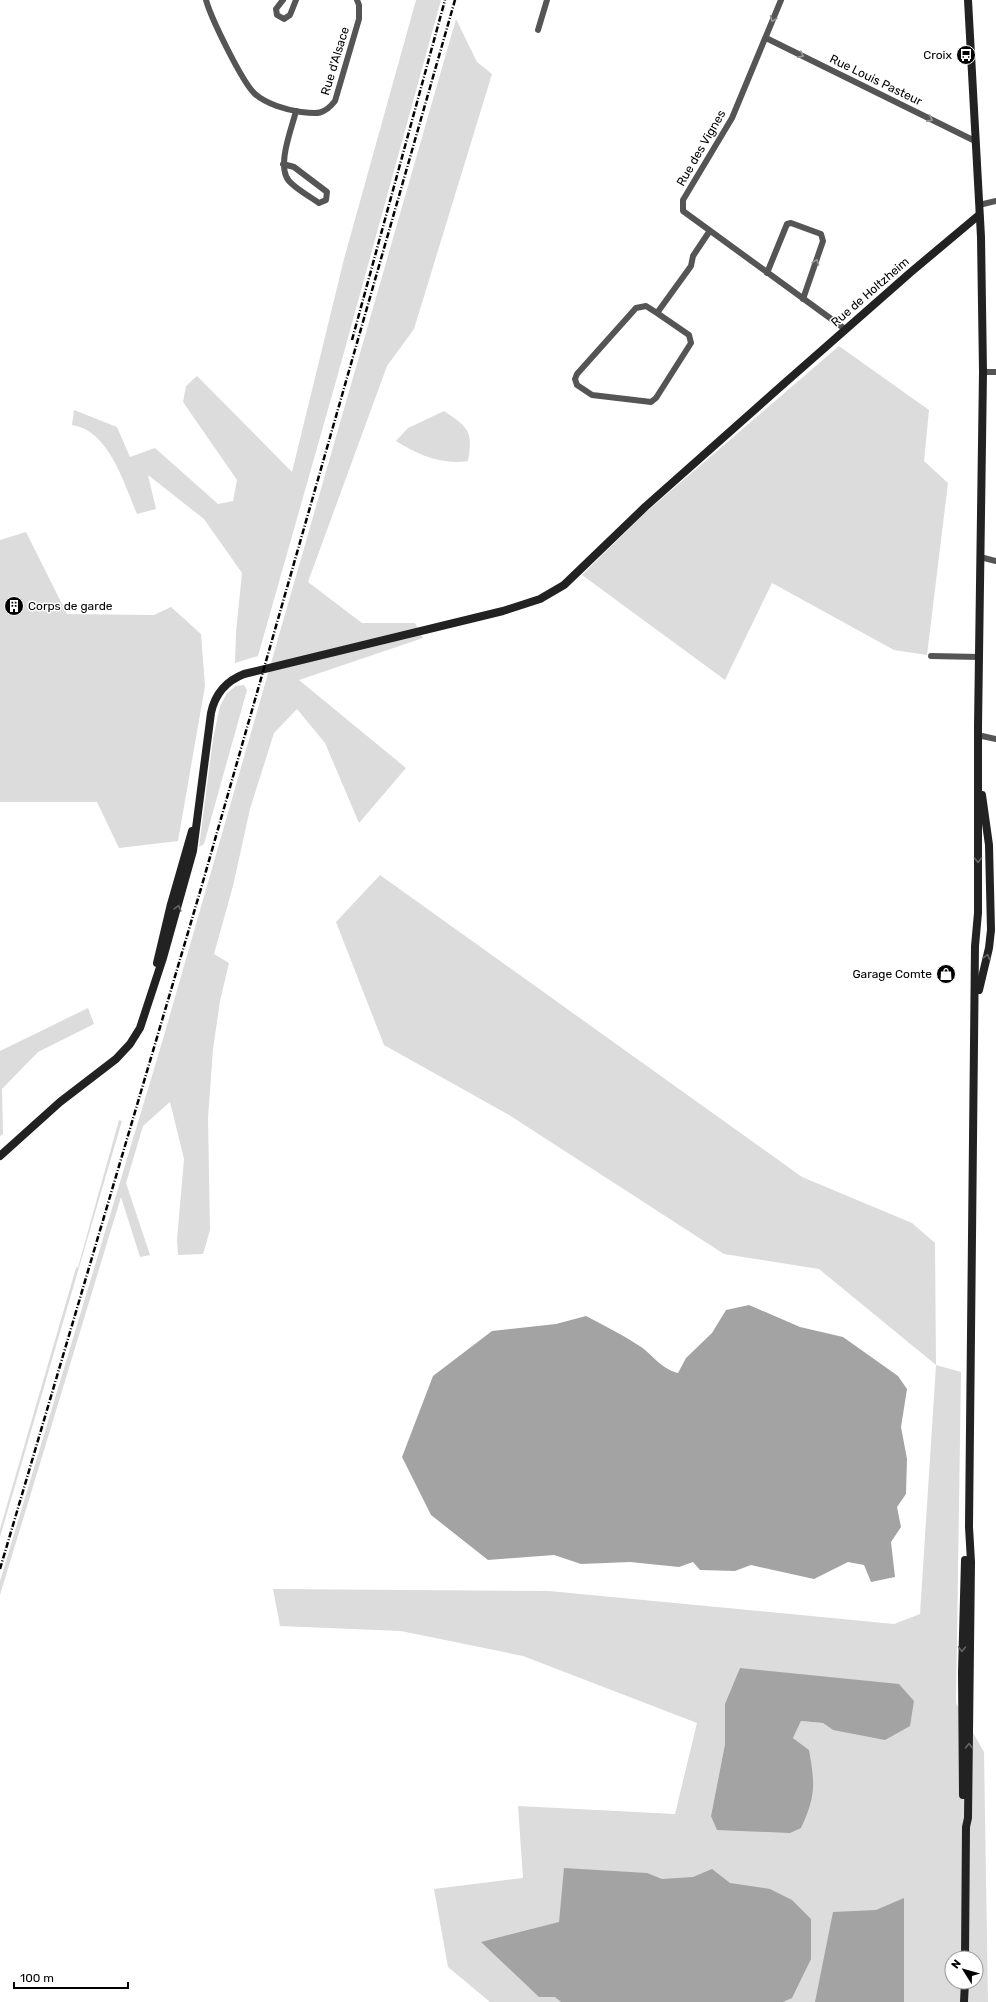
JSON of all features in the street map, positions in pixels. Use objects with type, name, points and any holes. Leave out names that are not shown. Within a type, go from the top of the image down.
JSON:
[{"type":"main road","points":[[965,1950],[966,1827],[964,1818],[961,1752],[964,1598],[967,1532],[969,1527],[975,946],[978,906],[977,779],[983,372],[979,205],[968,0]]},
{"type":"main road","name":"Rue de Holtzheim","points":[[0,1156],[60,1102],[123,1052],[140,1028],[150,999],[193,851],[212,707],[219,692],[234,679],[252,672],[503,611],[532,602],[548,595],[568,581],[633,518],[846,329],[979,215]]},
{"type":"main road","points":[[975,1008],[989,948],[990,907],[987,835],[977,779]]},
{"type":"main road","points":[[978,836],[987,835]]},
{"type":"main road","points":[[978,885],[990,884]]},
{"type":"main road","points":[[978,906],[990,907]]},
{"type":"main road","points":[[964,2002],[965,1990]]},
{"type":"street","name":"Rue d'Alsace","points":[[206,0],[245,82],[256,95],[267,101],[296,111],[316,114],[328,110],[335,101],[359,19],[359,5],[357,0]]},
{"type":"street","points":[[283,0],[276,9],[277,15],[284,19],[290,15],[296,0]]},
{"type":"street","points":[[538,30],[547,0]]},
{"type":"street","name":"Rue des Vignes","points":[[781,0],[732,118],[683,200],[683,212],[802,299],[846,329]]},
{"type":"street","name":"Rue Louis Pasteur","points":[[766,38],[976,141]]},
{"type":"street","points":[[283,164],[294,167],[326,192],[326,200],[319,203],[289,181],[284,173],[283,164],[296,111]]},
{"type":"street","points":[[979,205],[996,201]]},
{"type":"street","points":[[768,273],[787,224],[791,223],[821,234],[823,241],[802,299]]},
{"type":"street","points":[[657,313],[691,266],[693,256],[709,232]]},
{"type":"street","points":[[646,306],[657,313],[689,335],[691,343],[656,398],[651,402],[592,395],[577,385],[575,379],[577,374],[636,308],[646,306]]},
{"type":"street","points":[[983,372],[996,372]]},
{"type":"street","points":[[980,557],[996,561]]},
{"type":"street","points":[[931,656],[979,657]]},
{"type":"street","points":[[978,738],[982,736],[996,739]]},
{"type":"shaded area","points":[[416,0],[441,0],[338,374],[258,656],[235,663],[236,632],[242,573],[204,519],[148,475],[156,509],[137,514],[114,460],[105,447],[96,437],[85,429],[72,425],[74,410],[117,427],[130,457],[155,448],[218,504],[233,501],[237,480],[183,402],[186,386],[197,376],[292,472],[344,259]]},
{"type":"shaded area","points":[[456,19],[477,62],[492,74],[414,329],[387,366],[308,582],[362,623],[415,623],[423,638],[299,680],[406,768],[359,823],[325,743],[297,709],[274,733],[250,809],[233,886],[214,954],[229,963],[220,1001],[213,1049],[208,1118],[210,1230],[203,1254],[178,1255],[177,1240],[184,1159],[170,1102],[143,1126],[126,1183],[150,1255],[140,1257],[121,1197],[0,1595],[0,1581],[163,1039]]},
{"type":"shaded area","points":[[839,346],[929,410],[924,461],[948,483],[927,655],[894,650],[772,583],[725,680],[582,575],[645,513]]},
{"type":"shaded area","points":[[444,411],[464,426],[467,431],[470,443],[468,461],[449,462],[430,458],[413,451],[396,441],[408,428]]},
{"type":"shaded area","points":[[26,532],[67,614],[154,615],[171,607],[201,634],[205,686],[178,841],[119,848],[97,802],[0,802],[0,540]]},
{"type":"shaded area","points":[[244,685],[247,690],[204,844],[199,847],[213,739],[220,706],[227,693],[236,686]]},
{"type":"shaded area","points":[[380,875],[802,1177],[912,1223],[935,1243],[936,1365],[819,1269],[724,1254],[509,1115],[384,1045],[336,922]]},
{"type":"shaded area","points":[[88,1008],[94,1024],[38,1052],[2,1089],[3,1134],[0,1136],[0,1051]]},
{"type":"shaded area","points":[[119,1120],[122,1121],[0,1537],[0,1529],[76,1268],[78,1267]]},
{"type":"shaded area","points":[[749,1305],[800,1327],[843,1337],[898,1376],[907,1389],[901,1427],[907,1459],[906,1494],[897,1507],[901,1527],[891,1542],[895,1577],[871,1582],[864,1565],[848,1562],[814,1579],[751,1565],[735,1571],[700,1570],[693,1562],[679,1567],[630,1562],[581,1564],[554,1555],[488,1560],[431,1515],[402,1457],[433,1376],[492,1331],[556,1324],[586,1316],[632,1341],[666,1368],[678,1373],[686,1358],[712,1333],[726,1310]]},
{"type":"shaded area","points":[[936,1365],[961,1372],[956,1703],[984,1752],[988,2002],[490,2002],[448,1967],[434,1889],[523,1878],[518,1806],[675,1814],[697,1723],[523,1656],[401,1631],[280,1626],[273,1589],[549,1591],[894,1624],[920,1614]],"holes":[[[725,1704],[910,1726],[833,1730],[823,1723],[801,1721],[793,1738],[809,1750],[711,1816],[725,1744]]]},
{"type":"shaded area","points":[[740,1668],[899,1684],[914,1701],[910,1726],[885,1740],[833,1730],[823,1723],[801,1721],[793,1738],[809,1750],[813,1790],[806,1817],[801,1828],[790,1833],[717,1830],[711,1816],[725,1744],[725,1704]]},
{"type":"shaded area","points":[[564,1868],[647,1873],[662,1879],[693,1877],[712,1869],[730,1883],[770,1889],[792,1900],[811,1919],[811,1959],[792,1998],[783,2002],[561,2002],[555,1997],[539,1997],[481,1942],[559,1922]]},
{"type":"shaded area","points":[[904,1898],[904,2002],[815,2002],[833,1912],[876,1910]]},
{"type":"railway","points":[[352,340],[445,0]]},
{"type":"railway","points":[[0,1569],[202,885],[455,0]]},
{"type":"place","name":"Croix","points":[[966,55]]},
{"type":"place","name":"Corps de garde","points":[[14,606]]},
{"type":"place","name":"Garage Comte","points":[[946,974]]}]
